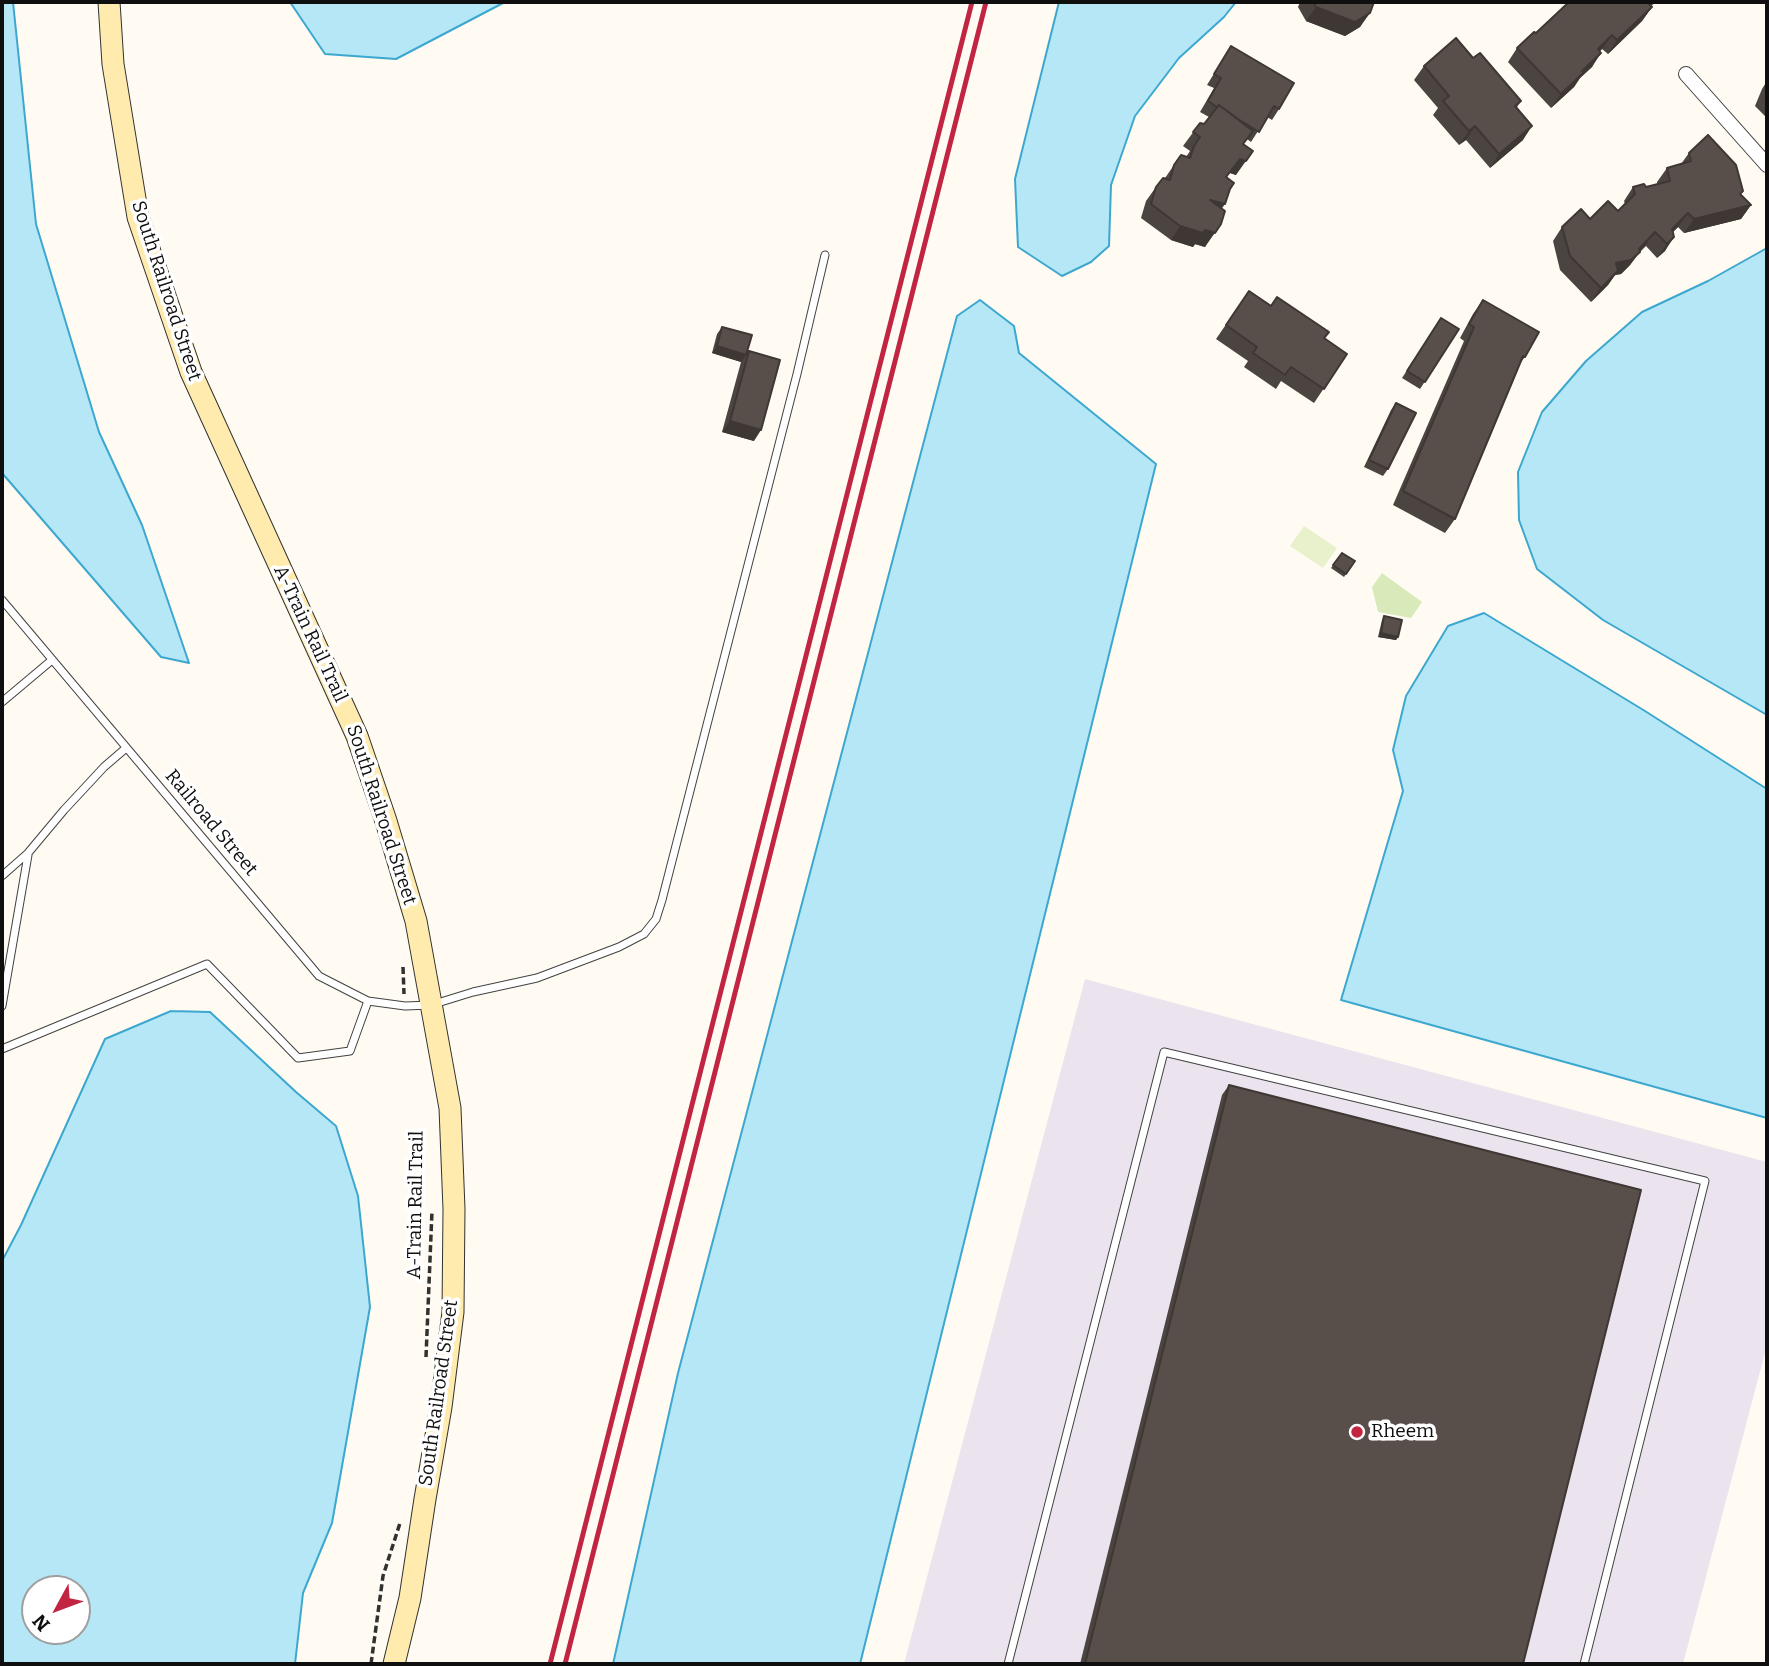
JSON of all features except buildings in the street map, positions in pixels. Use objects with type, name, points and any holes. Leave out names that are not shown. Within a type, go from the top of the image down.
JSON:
[{"type":"street","name":"South Railroad Street","points":[[109,2],[113,64],[138,217],[191,372],[357,736],[416,922],[450,1108],[454,1209],[453,1312],[410,1598],[394,1664]]},
{"type":"street","points":[[1686,74],[1767,164]]},
{"type":"lane","name":"Railroad Street","points":[[2,600],[319,976],[369,1001],[405,1006],[431,1005],[473,992],[537,978],[619,947],[644,934],[656,919],[794,387],[825,255]]},
{"type":"lane","points":[[2,702],[52,660]]},
{"type":"lane","points":[[2,876],[28,853],[88,784],[126,748]]},
{"type":"lane","points":[[2,1006],[28,853]]},
{"type":"lane","points":[[2,1049],[207,964],[298,1058],[350,1051],[369,1001]]},
{"type":"lane","points":[[1008,1664],[1164,1052],[1705,1181],[1584,1664]]},
{"type":"path","points":[[403,967],[405,1006]]},
{"type":"path","name":"A-Train Rail Trail","points":[[425,1365],[433,1205]]},
{"type":"path","points":[[371,1664],[383,1576],[401,1517]]},
{"type":"shaded area","points":[[1085,979],[1767,1162],[1767,1345],[1683,1664],[904,1664]]},
{"type":"green space","points":[[1304,526],[1337,548],[1323,568],[1290,546]]},
{"type":"green space","points":[[1382,573],[1422,602],[1411,618],[1378,612],[1372,587]]},
{"type":"water","points":[[2,2],[13,2],[36,224],[99,432],[142,525],[189,663],[161,657],[2,473]]},
{"type":"water","points":[[290,2],[505,2],[396,59],[325,54]]},
{"type":"water","points":[[1059,2],[1236,2],[1224,17],[1179,58],[1135,116],[1111,185],[1109,246],[1091,262],[1062,276],[1018,247],[1015,179]]},
{"type":"water","points":[[1767,248],[1767,715],[1603,620],[1537,569],[1519,520],[1518,472],[1542,412],[1586,361],[1642,312],[1708,281]]},
{"type":"water","points":[[980,300],[1014,326],[1019,353],[1156,464],[860,1664],[613,1664],[678,1373],[957,316]]},
{"type":"water","points":[[1484,613],[1767,789],[1767,1118],[1341,1000],[1403,791],[1393,750],[1406,696],[1448,626]]},
{"type":"water","points":[[171,1011],[210,1012],[336,1126],[358,1196],[370,1307],[332,1523],[303,1593],[295,1664],[2,1664],[2,1261],[105,1039]]},
{"type":"railway","points":[[550,1664],[972,2]]},
{"type":"railway","points":[[565,1664],[986,2]]},
{"type":"place","name":"Rheem","points":[[1357,1432]]}]
